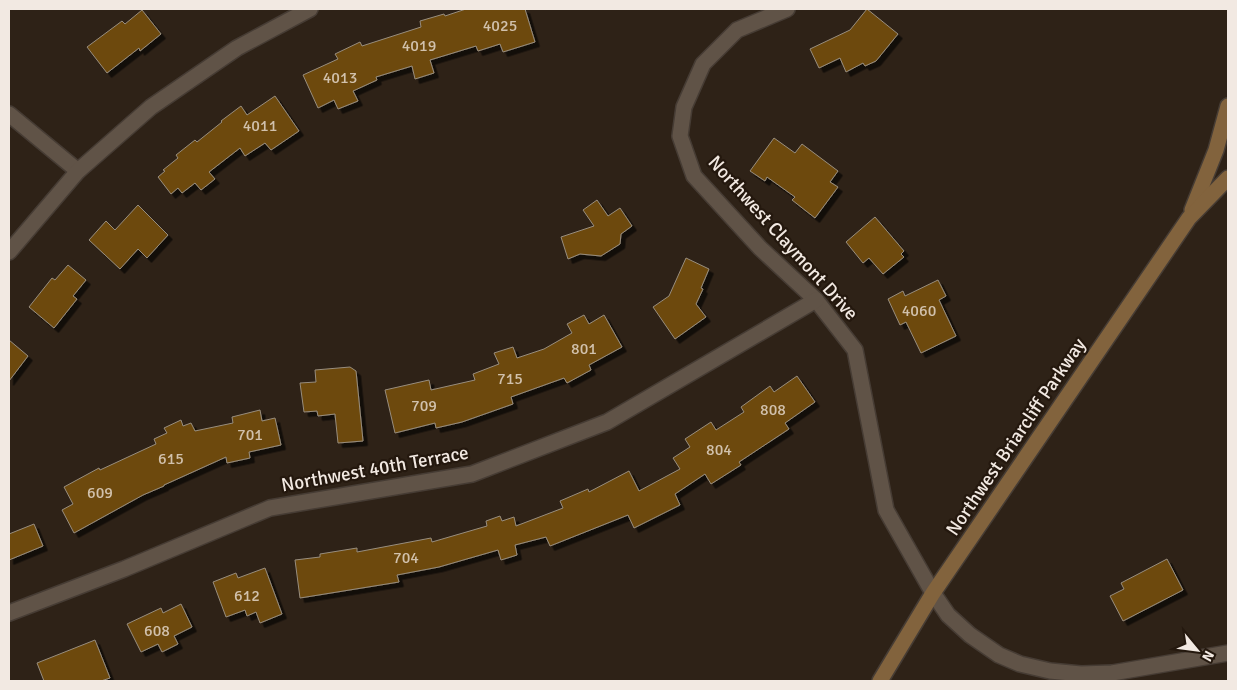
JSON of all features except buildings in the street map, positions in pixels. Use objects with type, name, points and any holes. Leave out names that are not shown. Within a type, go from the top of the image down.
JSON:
[{"type":"main road","name":"Northwest Briarcliff Parkway","points":[[1189,218],[1216,150],[1228,106]]},
{"type":"main road","name":"Northwest Briarcliff Parkway","points":[[880,681],[933,593],[1189,218],[1228,178]]},
{"type":"street","points":[[9,252],[78,172],[151,107],[237,48],[310,9]]},
{"type":"street","name":"Northwest Claymont Drive","points":[[788,9],[737,30],[703,64],[684,107],[680,136],[694,176],[760,248],[816,300],[855,350],[886,510],[933,593],[948,615],[970,635],[999,655],[1020,664],[1050,671],[1081,674],[1112,673],[1228,653]]},
{"type":"street","points":[[9,114],[78,172]]},
{"type":"street","name":"Northwest 40th Terrace","points":[[9,614],[124,569],[270,508],[472,474],[608,422],[816,300]]}]
